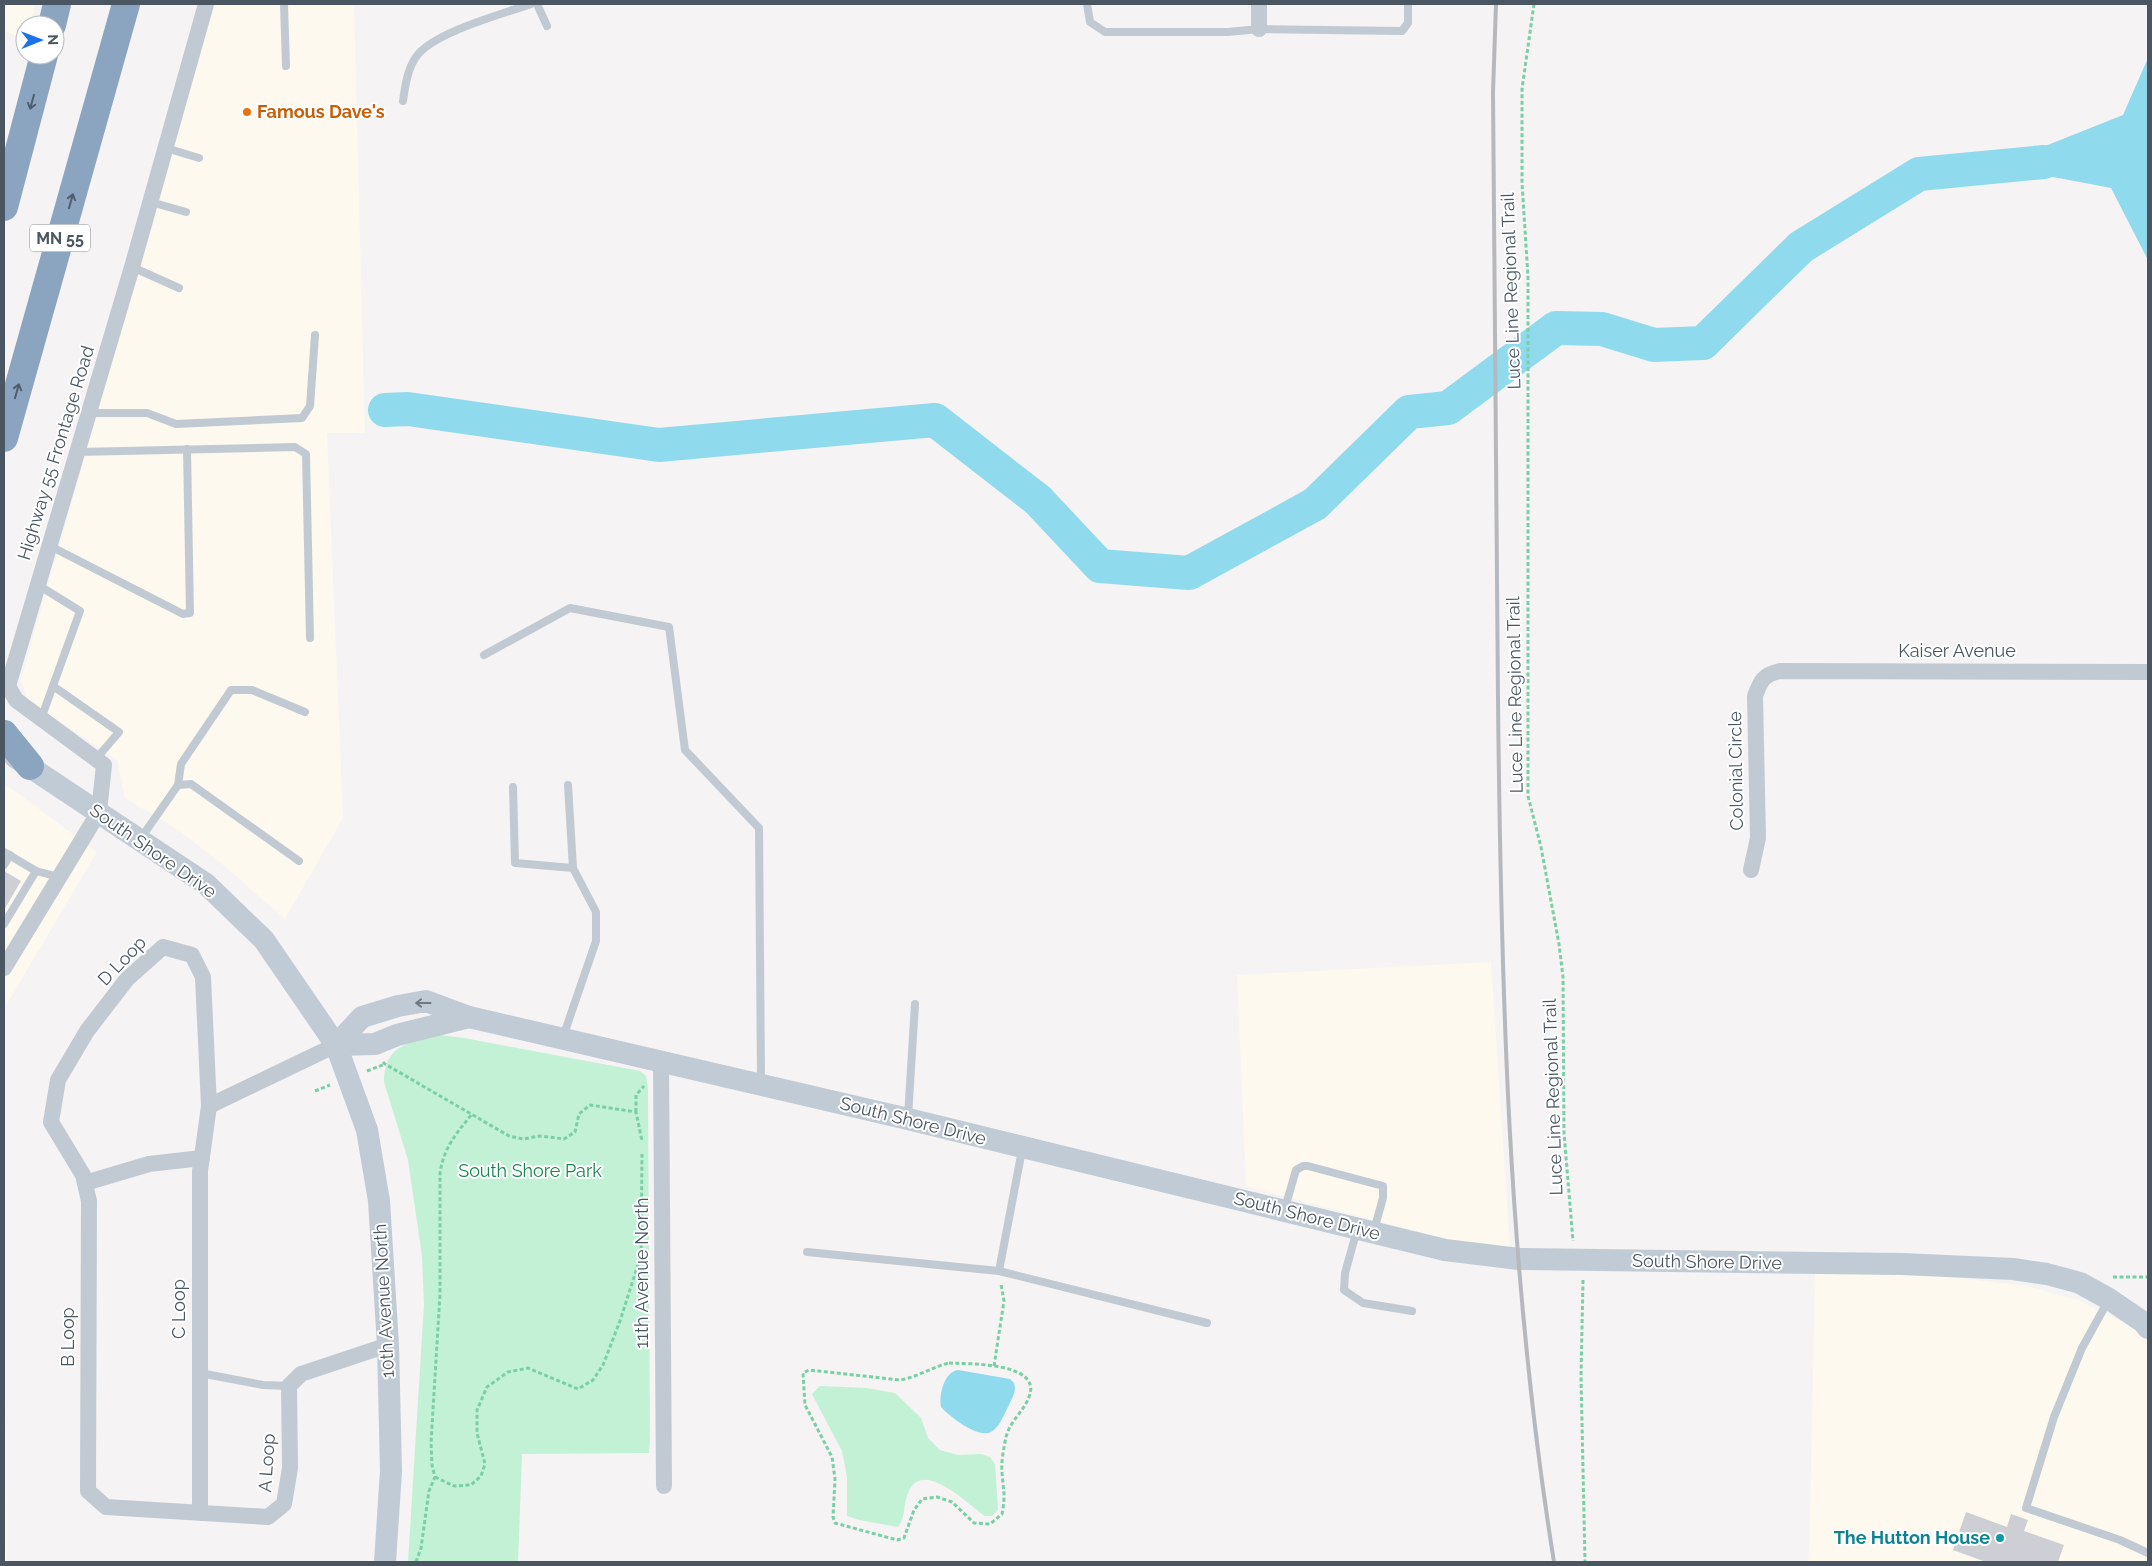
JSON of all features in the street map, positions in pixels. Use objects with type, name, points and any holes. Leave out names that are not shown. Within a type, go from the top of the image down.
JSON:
[{"type":"highway","name":"MN 55","points":[[4,436],[126,4]]},
{"type":"highway","points":[[4,207],[41,65]]},
{"type":"highway","points":[[4,734],[30,766]]},
{"type":"highway","points":[[4,759],[30,766]]},
{"type":"street","name":"Highway 55 Frontage Road","points":[[96,759],[16,700],[8,686],[132,267],[206,4]]},
{"type":"street","points":[[1259,4],[1259,29]]},
{"type":"street","name":"Kaiser Avenue","points":[[1767,674],[1780,671],[2148,672]]},
{"type":"street","name":"Colonial Circle","points":[[1751,870],[1758,838],[1755,696],[1767,674]]},
{"type":"street","name":"South Shore Drive","points":[[4,749],[206,884],[264,940],[336,1045]]},
{"type":"street","points":[[6,959],[99,812],[104,765],[96,759]]},
{"type":"street","name":"D Loop","points":[[85,1183],[83,1175],[52,1122],[58,1080],[87,1031],[127,979],[163,947],[192,955],[203,977],[209,1106]]},
{"type":"street","name":"South Shore Drive","points":[[336,1045],[362,1018],[398,1006],[426,1001],[469,1017],[661,1060],[1446,1250],[1519,1259],[1902,1264],[2013,1269],[2047,1274],[2080,1283],[2109,1299],[2148,1328]]},
{"type":"street","name":"South Shore Drive","points":[[336,1045],[375,1044],[396,1035],[469,1017]]},
{"type":"street","points":[[209,1106],[336,1045]]},
{"type":"street","name":"10th Avenue North","points":[[336,1045],[367,1130],[379,1201],[388,1345],[391,1471],[385,1562]]},
{"type":"street","name":"11th Avenue North","points":[[661,1060],[664,1486]]},
{"type":"street","name":"C Loop","points":[[200,1513],[200,1170],[209,1106]]},
{"type":"street","points":[[85,1183],[149,1164],[202,1158]]},
{"type":"street","name":"B Loop","points":[[85,1183],[89,1201],[88,1491]]},
{"type":"street","points":[[290,1386],[301,1374],[388,1345]]},
{"type":"street","name":"A Loop","points":[[88,1491],[106,1507],[268,1517],[284,1504],[290,1468],[290,1386]]},
{"type":"lane","points":[[284,4],[286,66]]},
{"type":"lane","points":[[403,101],[407,77],[416,56],[438,38],[531,4]]},
{"type":"lane","points":[[537,4],[547,26]]},
{"type":"lane","points":[[1086,4],[1090,22],[1105,32],[1228,32],[1259,29],[1402,31],[1408,23],[1408,4]]},
{"type":"lane","points":[[166,148],[198,158]]},
{"type":"lane","points":[[150,202],[186,212]]},
{"type":"lane","points":[[132,267],[179,288]]},
{"type":"lane","points":[[89,412],[147,413],[176,424],[302,418],[310,406],[314,335]]},
{"type":"lane","points":[[78,452],[295,447],[306,454],[310,638]]},
{"type":"lane","points":[[50,546],[183,614],[190,613],[187,449]]},
{"type":"lane","points":[[38,585],[80,611],[41,719]]},
{"type":"lane","points":[[484,655],[570,608],[669,627],[685,750],[759,828],[761,1084]]},
{"type":"lane","points":[[53,686],[119,732],[96,759]]},
{"type":"lane","points":[[140,840],[178,786],[181,764],[231,690],[252,690],[305,712]]},
{"type":"lane","points":[[178,786],[191,784],[299,860]]},
{"type":"lane","points":[[562,1039],[596,941],[596,912],[573,868],[568,785]]},
{"type":"lane","points":[[513,787],[515,863],[573,868]]},
{"type":"lane","points":[[4,865],[7,854],[36,870],[59,877]]},
{"type":"lane","points":[[4,924],[36,870]]},
{"type":"lane","points":[[908,1119],[915,1004]]},
{"type":"lane","points":[[999,1272],[1022,1148]]},
{"type":"lane","points":[[1285,1210],[1296,1170],[1303,1166],[1383,1186],[1383,1198],[1365,1230],[1345,1273],[1344,1290],[1363,1303],[1412,1311]]},
{"type":"lane","points":[[807,1252],[999,1272],[1207,1323]]},
{"type":"lane","points":[[2109,1299],[2082,1348],[2054,1417],[2026,1508],[2120,1540],[2148,1553]]},
{"type":"lane","points":[[199,1372],[263,1385],[290,1386]]},
{"type":"path","name":"Luce Line Regional Trail","points":[[1534,4],[1522,89],[1522,183],[1528,286],[1528,796],[1541,847],[1559,944],[1563,977],[1564,1133],[1573,1244],[1583,1272],[1581,1376],[1585,1562]]},
{"type":"path","points":[[375,1044],[385,1064],[509,1136],[523,1139],[540,1136],[564,1139],[575,1132],[579,1114],[590,1105],[636,1112],[642,1139],[641,1255],[620,1321],[603,1365],[594,1380],[578,1389],[528,1368],[508,1372],[487,1387],[477,1410],[477,1433],[485,1464],[481,1476],[471,1485],[454,1486],[435,1477]]},
{"type":"path","points":[[416,1562],[421,1548],[429,1491],[435,1477],[432,1465],[431,1443],[440,1294],[440,1173],[442,1157],[449,1143],[472,1114]]},
{"type":"path","points":[[994,1366],[1004,1301],[999,1272]]},
{"type":"path","points":[[949,1363],[994,1366],[1019,1372],[1029,1380],[1031,1390],[1029,1399],[1016,1416],[1006,1436],[1001,1470],[1006,1496],[1002,1514],[990,1524],[974,1523],[952,1502],[937,1497],[922,1499],[914,1510],[904,1538],[897,1540],[835,1523],[833,1516],[835,1479],[832,1457],[805,1405],[804,1373],[809,1370],[900,1380],[913,1378],[935,1367],[949,1363]]},
{"type":"shaded area","points":[[4,4],[35,4],[32,15],[15,15],[15,35],[4,31]]},
{"type":"shaded area","points":[[215,4],[354,4],[365,433],[327,433],[343,818],[285,919],[222,864],[181,832],[125,798],[117,760],[32,703],[26,696],[21,679]]},
{"type":"shaded area","points":[[4,783],[97,852],[4,1009]]},
{"type":"shaded area","points":[[1491,962],[1510,1248],[1448,1240],[1246,1186],[1237,975]]},
{"type":"shaded area","points":[[1918,1273],[2026,1286],[2078,1300],[2130,1326],[2148,1342],[2148,1562],[1809,1562],[1815,1274]]},
{"type":"shaded area","points":[[4,1280],[7,1562],[4,1562]]},
{"type":"green space","name":"South Shore Park","points":[[440,1035],[640,1071],[646,1076],[648,1088],[649,1453],[522,1454],[518,1562],[408,1562],[424,1304],[422,1256],[408,1160],[384,1082],[385,1069],[394,1052],[410,1043]]},
{"type":"green space","points":[[820,1386],[867,1388],[895,1393],[921,1418],[928,1438],[940,1450],[958,1455],[981,1454],[990,1457],[995,1464],[998,1510],[992,1516],[985,1516],[957,1494],[934,1482],[924,1480],[915,1483],[908,1493],[901,1523],[898,1527],[847,1516],[847,1477],[842,1451],[812,1394]]},
{"type":"water","points":[[2148,58],[2148,260],[2111,188],[1995,166],[2123,115]]},
{"type":"water","points":[[958,1370],[1010,1379],[1014,1383],[1015,1392],[1013,1397],[999,1424],[991,1432],[979,1432],[964,1426],[941,1407],[941,1396],[946,1379]]},
{"type":"building","points":[[4,871],[21,881],[4,910]]},
{"type":"building","name":"The Hutton House","points":[[1966,1512],[2007,1527],[2011,1514],[2028,1520],[2024,1531],[2064,1545],[2058,1562],[1986,1562],[1953,1550]]},
{"type":"waterway","points":[[385,410],[408,409],[659,445],[935,420],[1038,500],[1100,566],[1189,573],[1315,504],[1409,412],[1448,408],[1556,328],[1602,329],[1654,345],[1703,343],[1801,247],[1919,174],[2044,162]]},
{"type":"railway","points":[[1496,4],[1493,92],[1495,396],[1499,807],[1505,1023],[1510,1132],[1526,1347],[1554,1562]]},
{"type":"place","name":"Famous Dave's","points":[[247,112]]},
{"type":"place","name":"The Hutton House","points":[[2000,1538]]}]
